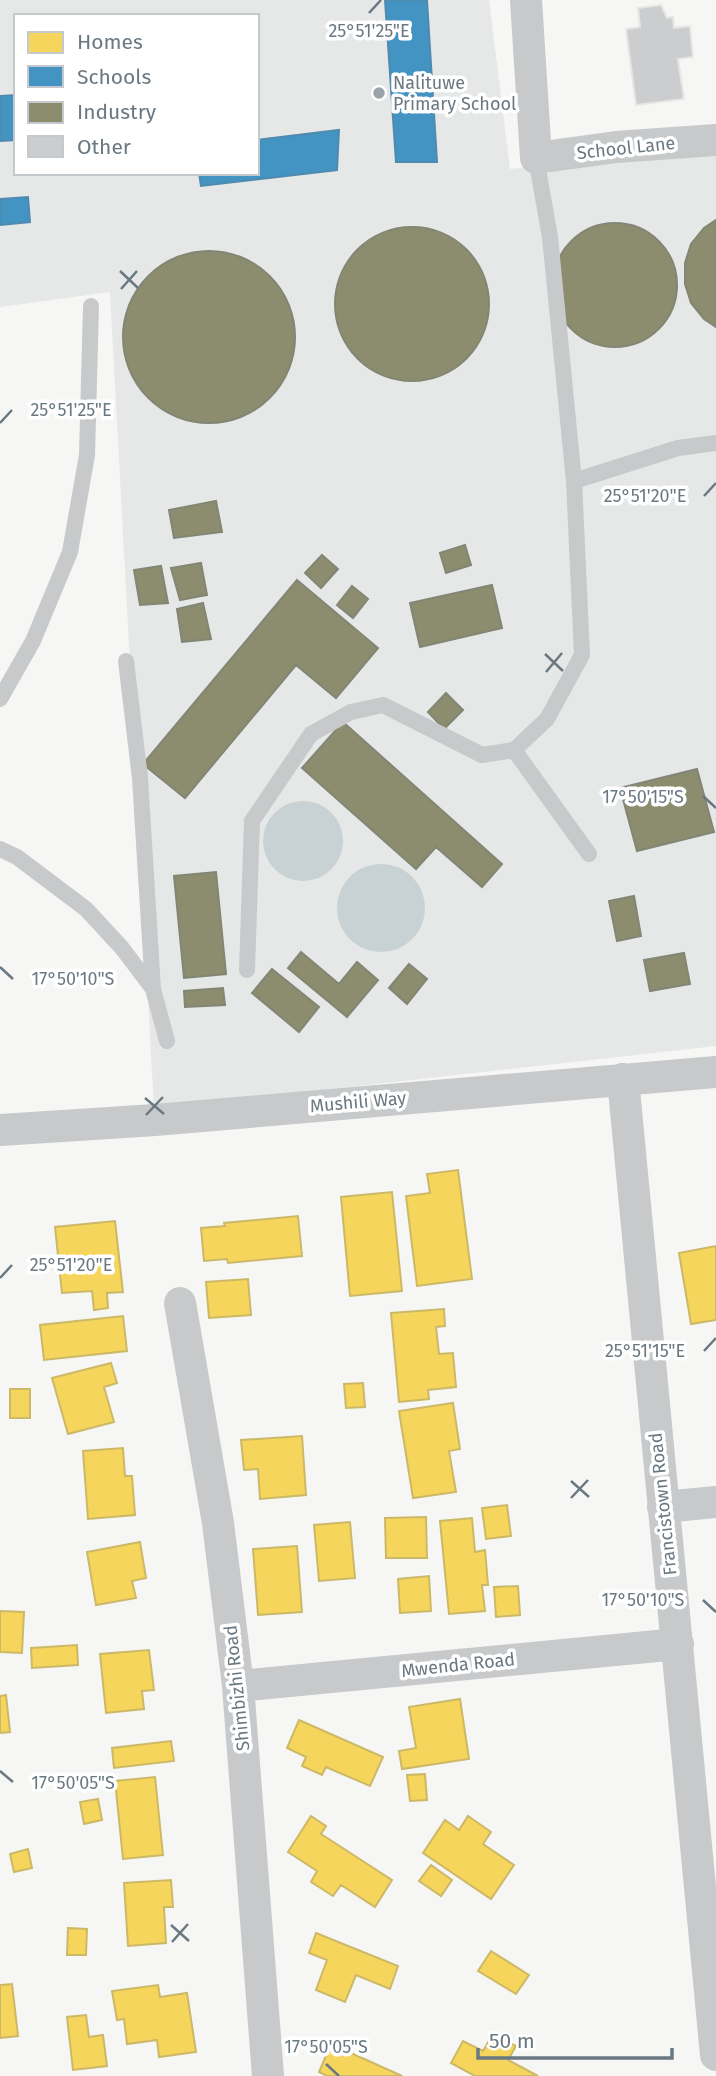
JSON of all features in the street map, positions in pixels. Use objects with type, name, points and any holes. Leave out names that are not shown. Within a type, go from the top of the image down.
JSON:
[{"type":"street","points":[[526,0],[536,158]]},
{"type":"street","name":"School Lane","points":[[536,158],[617,147],[716,140]]},
{"type":"street","name":"Mushili Way","points":[[0,1130],[716,1072]]},
{"type":"street","name":"Francistown Road","points":[[622,1079],[716,2055]]},
{"type":"street","name":"Shimbizhi Road","points":[[180,1303],[218,1523],[238,1686],[268,2076]]},
{"type":"street","points":[[663,1507],[716,1502]]},
{"type":"street","name":"Mwenda Road","points":[[238,1686],[678,1644]]},
{"type":"lane","points":[[247,970],[252,821],[311,734],[351,712],[383,705],[482,755],[514,750],[547,719],[582,655],[574,481],[550,237],[536,158]]},
{"type":"lane","points":[[0,699],[33,641],[70,552],[87,455],[91,306]]},
{"type":"lane","points":[[574,481],[678,448],[716,443]]},
{"type":"lane","points":[[126,661],[140,778],[153,989],[167,1041]]},
{"type":"lane","points":[[514,750],[589,854]]},
{"type":"lane","points":[[0,849],[17,857],[86,909],[122,948],[153,989]]},
{"type":"shaded area","points":[[0,0],[489,0],[510,169],[716,146],[716,1046],[154,1109],[110,292],[0,307]]},
{"type":"shaded area","points":[[303,801],[318,804],[331,813],[340,826],[343,841],[340,856],[331,869],[318,878],[303,881],[288,878],[275,869],[266,856],[263,841],[266,826],[275,813],[288,804]]},
{"type":"shaded area","points":[[381,864],[398,868],[412,877],[421,891],[425,908],[421,925],[412,939],[398,948],[381,952],[364,948],[350,939],[341,925],[337,908],[341,891],[350,877],[364,868]]},
{"type":"building: Homes","points":[[458,1170],[472,1279],[417,1286],[406,1196],[430,1193],[427,1174]]},
{"type":"building: Homes","points":[[392,1192],[402,1291],[350,1296],[341,1197]]},
{"type":"building: Homes","points":[[298,1216],[302,1256],[228,1263],[227,1259],[204,1261],[201,1228],[225,1226],[224,1223]]},
{"type":"building: Homes","points":[[115,1221],[123,1292],[107,1293],[108,1308],[94,1310],[92,1291],[62,1293],[55,1227]]},
{"type":"building: Homes","points":[[716,1246],[716,1320],[691,1324],[679,1253]]},
{"type":"building: Homes","points":[[248,1279],[251,1315],[209,1318],[206,1282]]},
{"type":"building: Homes","points":[[444,1309],[445,1326],[436,1327],[439,1354],[453,1353],[456,1387],[428,1390],[429,1399],[399,1402],[391,1313]]},
{"type":"building: Homes","points":[[123,1316],[127,1351],[44,1360],[40,1325]]},
{"type":"building: Homes","points":[[111,1363],[117,1383],[104,1387],[114,1422],[68,1434],[52,1378]]},
{"type":"building: Homes","points":[[363,1383],[365,1407],[346,1408],[344,1384]]},
{"type":"building: Homes","points":[[10,1389],[30,1389],[30,1418],[10,1418]]},
{"type":"building: Homes","points":[[453,1403],[460,1449],[449,1451],[456,1492],[413,1498],[399,1411]]},
{"type":"building: Homes","points":[[302,1436],[306,1495],[260,1499],[258,1469],[244,1470],[241,1440]]},
{"type":"building: Homes","points":[[123,1448],[125,1476],[132,1476],[135,1515],[88,1519],[83,1451]]},
{"type":"building: Homes","points":[[507,1505],[511,1536],[486,1539],[482,1508]]},
{"type":"building: Homes","points":[[426,1517],[427,1558],[386,1558],[385,1518]]},
{"type":"building: Homes","points":[[472,1518],[475,1552],[485,1550],[488,1585],[482,1585],[485,1611],[449,1614],[440,1521]]},
{"type":"building: Homes","points":[[350,1522],[355,1578],[319,1581],[314,1525]]},
{"type":"building: Homes","points":[[140,1542],[146,1578],[132,1581],[136,1598],[96,1605],[87,1552]]},
{"type":"building: Homes","points":[[297,1546],[302,1612],[258,1615],[253,1549]]},
{"type":"building: Homes","points":[[429,1576],[431,1611],[400,1613],[398,1579]]},
{"type":"building: Homes","points":[[518,1586],[520,1615],[496,1617],[494,1587]]},
{"type":"building: Homes","points":[[0,1611],[24,1612],[22,1653],[0,1652]]},
{"type":"building: Homes","points":[[77,1645],[78,1665],[32,1668],[31,1648]]},
{"type":"building: Homes","points":[[149,1650],[154,1690],[142,1691],[144,1709],[106,1713],[100,1654]]},
{"type":"building: Homes","points":[[6,1695],[10,1732],[0,1733],[0,1696]]},
{"type":"building: Homes","points":[[460,1699],[469,1759],[402,1769],[399,1751],[416,1748],[409,1707]]},
{"type":"building: Homes","points":[[299,1720],[383,1757],[370,1786],[326,1767],[322,1775],[302,1766],[306,1757],[287,1748]]},
{"type":"building: Homes","points":[[171,1741],[174,1761],[114,1768],[112,1748]]},
{"type":"building: Homes","points":[[425,1774],[427,1800],[410,1801],[407,1775]]},
{"type":"building: Homes","points":[[155,1777],[163,1855],[123,1859],[115,1781]]},
{"type":"building: Homes","points":[[98,1799],[102,1820],[84,1824],[80,1802]]},
{"type":"building: Homes","points":[[311,1816],[326,1826],[321,1834],[392,1880],[375,1907],[341,1885],[333,1896],[311,1882],[317,1871],[288,1852]]},
{"type":"building: Homes","points":[[468,1816],[491,1832],[483,1844],[514,1865],[491,1899],[423,1853],[445,1820],[459,1830]]},
{"type":"building: Homes","points":[[28,1849],[32,1868],[14,1872],[10,1854]]},
{"type":"building: Homes","points":[[431,1865],[452,1880],[441,1896],[419,1881]]},
{"type":"building: Homes","points":[[171,1880],[173,1907],[164,1907],[166,1943],[128,1946],[124,1883]]},
{"type":"building: Homes","points":[[68,1928],[87,1929],[86,1955],[67,1955]]},
{"type":"building: Homes","points":[[316,1933],[398,1966],[390,1989],[356,1975],[345,2002],[316,1990],[327,1960],[309,1953]]},
{"type":"building: Homes","points":[[491,1951],[529,1975],[516,1994],[478,1971]]},
{"type":"building: Homes","points":[[12,1984],[18,2036],[0,2038],[0,1985]]},
{"type":"building: Homes","points":[[158,1985],[160,1997],[187,1993],[196,2052],[159,2057],[157,2040],[127,2044],[124,2019],[117,2020],[112,1991]]},
{"type":"building: Homes","points":[[86,2015],[89,2037],[103,2035],[107,2066],[73,2070],[67,2017]]},
{"type":"building: Homes","points":[[493,2034],[516,2046],[508,2060],[538,2076],[475,2076],[451,2063],[463,2041],[483,2051]]},
{"type":"building: Homes","points":[[331,2044],[402,2076],[327,2076],[319,2072]]},
{"type":"building: Schools","points":[[385,0],[427,0],[437,162],[396,162]]},
{"type":"building: Schools","points":[[14,95],[14,140],[0,141],[0,96]]},
{"type":"building: Schools","points":[[339,130],[337,170],[201,186],[199,175],[259,175],[259,140]]},
{"type":"building: Schools","points":[[28,197],[30,222],[0,225],[0,199]]},
{"type":"building: Industry","points":[[716,220],[716,327],[704,319],[691,303],[685,284],[685,263],[691,244],[704,228]]},
{"type":"building: Industry","points":[[615,223],[639,228],[659,241],[672,261],[677,285],[672,309],[659,329],[639,342],[615,347],[591,342],[571,329],[558,309],[553,285],[558,261],[571,241],[591,228]]},
{"type":"building: Industry","points":[[412,227],[442,233],[467,249],[483,274],[489,304],[483,334],[467,359],[442,375],[412,381],[382,375],[357,359],[341,334],[335,304],[341,274],[357,249],[382,233]]},
{"type":"building: Industry","points":[[209,251],[242,257],[270,276],[289,304],[295,337],[289,370],[270,398],[242,417],[209,423],[176,417],[148,398],[129,370],[123,337],[129,304],[148,276],[176,257]]},
{"type":"building: Industry","points":[[216,501],[222,532],[174,538],[169,510]]},
{"type":"building: Industry","points":[[465,545],[471,565],[446,573],[440,553]]},
{"type":"building: Industry","points":[[322,555],[338,569],[321,588],[305,573]]},
{"type":"building: Industry","points":[[201,563],[207,595],[180,600],[171,568]]},
{"type":"building: Industry","points":[[161,566],[168,603],[140,605],[134,570]]},
{"type":"building: Industry","points":[[297,580],[378,648],[336,698],[296,665],[185,798],[143,764]]},
{"type":"building: Industry","points":[[492,585],[502,628],[420,647],[410,603]]},
{"type":"building: Industry","points":[[352,586],[368,599],[353,618],[337,605]]},
{"type":"building: Industry","points":[[203,603],[211,639],[182,642],[177,609]]},
{"type":"building: Industry","points":[[446,693],[463,710],[444,729],[428,712]]},
{"type":"building: Industry","points":[[343,722],[502,864],[482,887],[436,847],[416,869],[302,768]]},
{"type":"building: Industry","points":[[697,769],[714,832],[637,851],[620,788]]},
{"type":"building: Industry","points":[[216,872],[226,974],[184,978],[174,876]]},
{"type":"building: Industry","points":[[634,896],[641,936],[617,941],[609,901]]},
{"type":"building: Industry","points":[[301,952],[339,984],[357,962],[378,980],[347,1017],[288,968]]},
{"type":"building: Industry","points":[[684,953],[690,984],[650,991],[644,960]]},
{"type":"building: Industry","points":[[409,964],[427,979],[407,1004],[389,988]]},
{"type":"building: Industry","points":[[272,969],[319,1007],[299,1032],[252,993]]},
{"type":"building: Industry","points":[[223,988],[225,1005],[185,1007],[184,991]]},
{"type":"building: Other","points":[[661,5],[667,18],[673,17],[674,28],[690,26],[693,57],[678,59],[684,99],[636,105],[626,29],[640,27],[638,8]]},
{"type":"place","name":"Nalituwe Primary School","points":[[379,93]]}]
